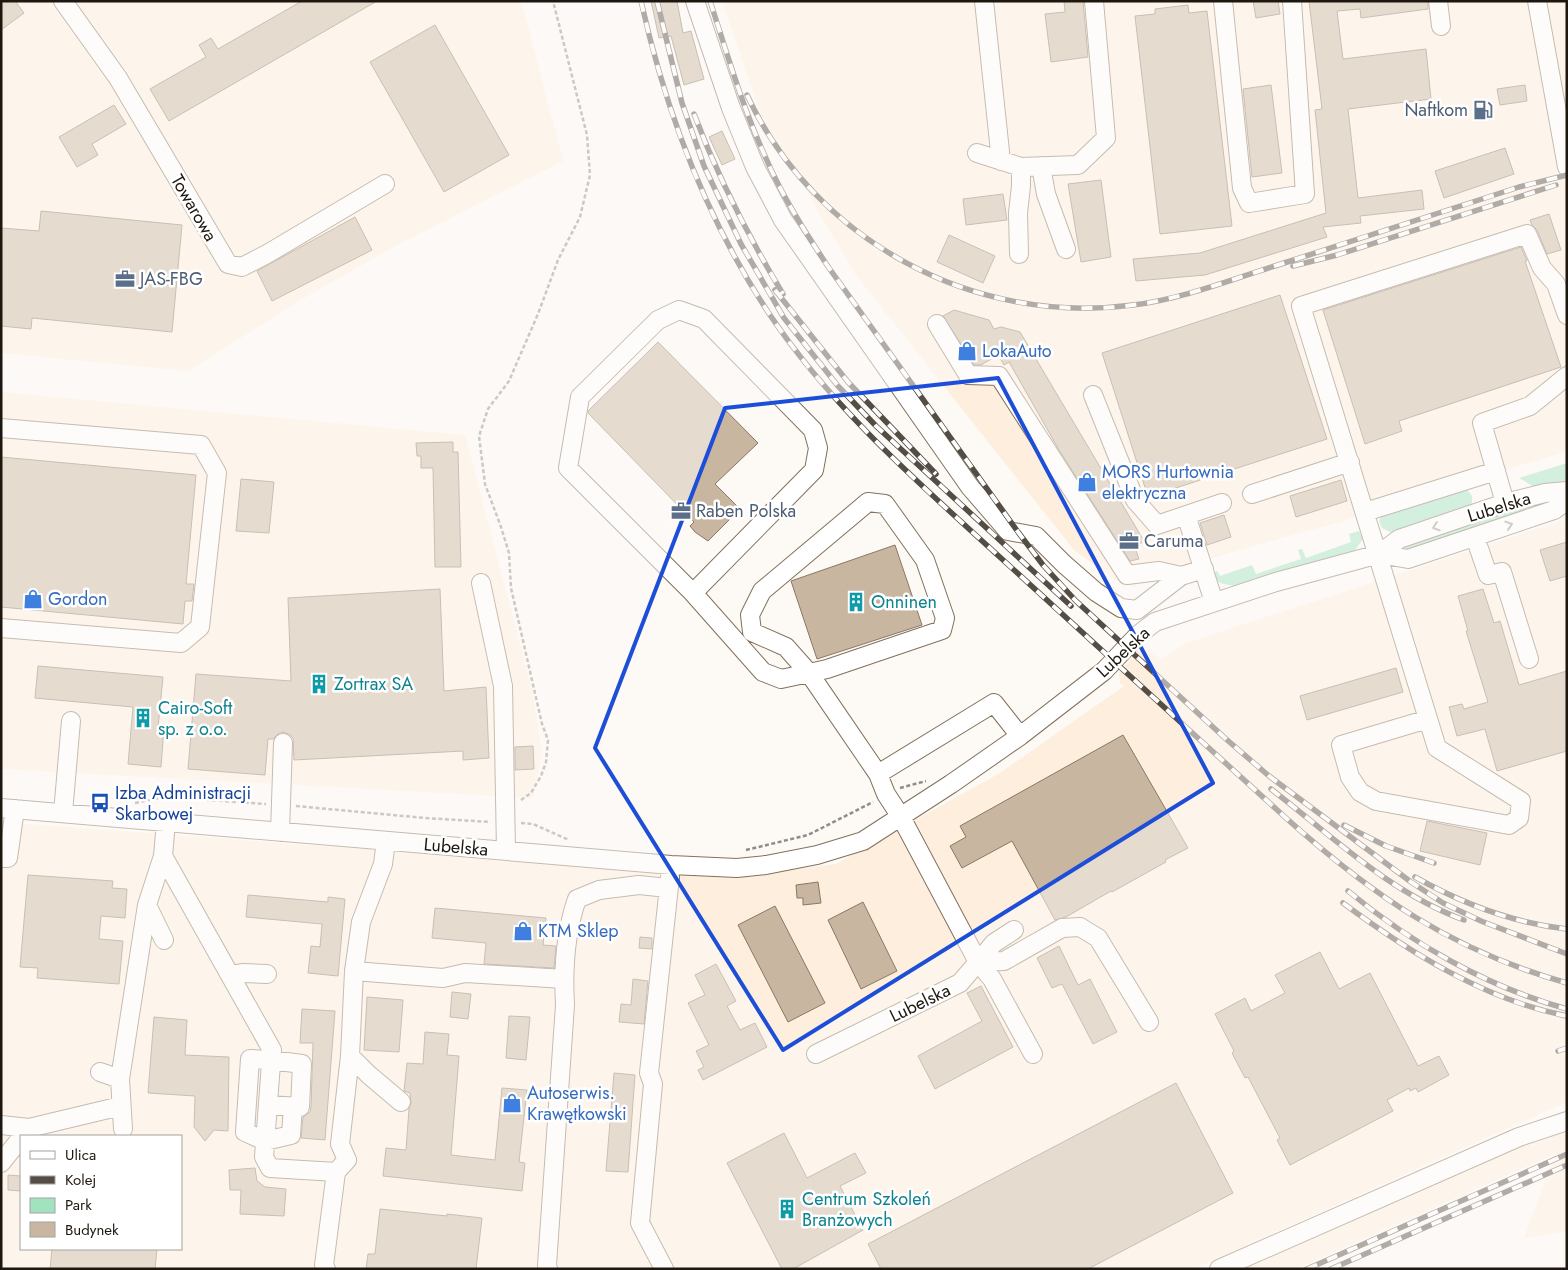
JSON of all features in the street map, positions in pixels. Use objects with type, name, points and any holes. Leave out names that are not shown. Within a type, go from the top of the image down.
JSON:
[{"type":"street","name":"Towarowa","points":[[63,1],[118,78],[228,264],[242,267],[385,184]]},
{"type":"street","points":[[695,1],[735,117],[756,167],[783,220],[970,487],[1008,531],[1036,536],[1096,592],[1121,608],[1137,610],[1181,576],[1204,570]]},
{"type":"street","points":[[984,1],[1002,161]]},
{"type":"street","points":[[977,153],[1021,167],[1078,165],[1106,138],[1094,1]]},
{"type":"street","points":[[1223,1],[1242,188],[1249,203],[1305,194],[1292,1]]},
{"type":"street","points":[[1438,1],[1441,26]]},
{"type":"street","points":[[1537,1],[1567,167]]},
{"type":"street","points":[[1041,166],[1046,194],[1066,250]]},
{"type":"street","points":[[1019,254],[1018,213],[1021,167]]},
{"type":"street","points":[[1428,719],[1340,745],[1350,777],[1360,792],[1376,801],[1509,825],[1519,818],[1521,801],[1437,748],[1379,554],[1301,306],[1527,234],[1542,268],[1556,284],[1567,315]]},
{"type":"street","points":[[693,593],[814,470],[818,448],[813,430],[704,319],[678,310],[658,320],[580,397],[568,468],[693,593],[763,672],[781,679],[809,673],[827,669],[942,630],[945,618],[925,560],[885,504],[868,502],[762,591],[750,615],[752,632],[786,647],[809,673],[878,774],[886,794],[901,817],[978,962],[992,979],[1033,1054]]},
{"type":"street","points":[[937,324],[968,375],[999,376],[1127,576],[1159,571],[1181,576]]},
{"type":"street","points":[[1505,503],[1482,423],[1530,406],[1567,376]]},
{"type":"street","points":[[1093,395],[1135,500],[1157,525],[1222,503]]},
{"type":"street","points":[[1,428],[201,445],[217,473],[200,627],[181,643],[1,628]]},
{"type":"street","points":[[1252,494],[1350,462]]},
{"type":"street","points":[[1365,512],[1496,471]]},
{"type":"street","name":"Lubelska","points":[[8,808],[672,864],[736,868],[791,861],[840,849],[863,840],[901,817],[1020,736],[1098,675],[1138,635],[1156,622],[1276,582],[1379,554],[1399,539],[1505,503],[1546,493],[1567,491]]},
{"type":"street","name":"Lubelska","points":[[1379,554],[1408,559],[1554,510],[1567,501]]},
{"type":"street","points":[[1186,515],[1214,602]]},
{"type":"street","points":[[1475,537],[1488,574],[1502,572],[1529,659]]},
{"type":"street","points":[[481,584],[503,686],[506,851]]},
{"type":"street","points":[[878,774],[994,703],[1020,736]]},
{"type":"street","points":[[63,813],[71,721]]},
{"type":"street","points":[[280,832],[283,743]]},
{"type":"street","points":[[1,858],[8,858],[8,808]]},
{"type":"street","points":[[123,1129],[120,1079],[146,904],[163,856],[166,822]]},
{"type":"street","points":[[326,1269],[324,1265],[336,1172],[347,1160],[340,1144],[350,1056],[354,971],[361,922],[383,864],[386,841]]},
{"type":"street","points":[[163,856],[272,1050],[264,1157],[270,1168],[336,1172]]},
{"type":"street","points":[[664,1269],[640,1223],[653,1084],[649,1073],[672,864]]},
{"type":"street","points":[[548,1269],[565,1005],[564,979],[571,917],[577,900],[600,890],[639,885],[668,888]]},
{"type":"street","points":[[146,904],[164,940]]},
{"type":"street","points":[[978,962],[1004,961],[1062,928],[1080,927],[1098,938],[1149,1022]]},
{"type":"street","name":"Lubelska","points":[[816,1054],[960,983],[994,943],[1014,930]]},
{"type":"street","points":[[354,971],[443,978],[464,973],[564,979]]},
{"type":"street","points":[[230,975],[244,973],[267,974]]},
{"type":"street","points":[[350,1056],[401,1102]]},
{"type":"street","points":[[268,1105],[293,1106],[300,1107],[302,1064],[250,1059],[245,1132],[265,1141],[291,1134],[293,1106]]},
{"type":"street","points":[[100,1072],[120,1079]]},
{"type":"street","points":[[1,1126],[25,1134],[121,1106]]},
{"type":"street","points":[[1219,1269],[1511,1140],[1567,1121]]},
{"type":"street","points":[[1,1163],[20,1140]]},
{"type":"path","points":[[505,816],[531,793],[541,776],[546,762],[548,740],[542,724],[511,588],[509,553],[502,527],[485,484],[479,436],[488,409],[509,381],[538,314],[558,260],[580,217],[590,175],[586,135],[554,1]]},
{"type":"path","points":[[737,852],[808,835],[886,794],[905,786],[928,780]]},
{"type":"path","points":[[133,803],[164,797],[424,818],[505,816],[533,824],[572,841]]},
{"type":"highlighted area","points":[[998,378],[1213,783],[783,1050],[595,748],[725,408]]},
{"type":"shaded area","points":[[1,1],[520,1],[563,161],[397,245],[306,297],[188,371],[1,353]]},
{"type":"shaded area","points":[[722,1],[1567,1],[1567,451],[1343,521],[1166,571],[1146,579],[1134,587],[1117,581],[1074,550],[855,274],[760,112]]},
{"type":"shaded area","points":[[1,392],[465,435],[532,689],[542,753],[533,798],[1,769]]},
{"type":"shaded area","points":[[1567,519],[1567,1102],[1193,1269],[1,1269],[1,822],[736,877],[836,864],[1000,773],[1124,686],[1120,683],[1119,672],[1138,651],[1151,650],[1161,660],[1186,643]]},
{"type":"shaded area","points":[[1567,1124],[1567,1232],[1524,1238],[1555,1154],[1296,1269],[1227,1269]]},
{"type":"green space","points":[[1567,463],[1567,480],[1538,489],[1519,478]]},
{"type":"green space","points":[[1466,488],[1472,496],[1472,506],[1394,534],[1382,528],[1379,521],[1383,513]]},
{"type":"green space","points":[[1549,496],[1559,504],[1408,553],[1394,551],[1402,544]]},
{"type":"green space","points":[[1359,531],[1363,539],[1355,550],[1235,586],[1224,584],[1213,577],[1212,573],[1217,571],[1220,576],[1252,565],[1256,574],[1301,559],[1298,550],[1302,549],[1306,558],[1351,542],[1349,534]]},
{"type":"building","points":[[1,1],[15,1],[24,13],[1,30]]},
{"type":"building","points":[[302,1],[377,1],[169,121],[150,89],[206,57],[199,45],[211,38],[218,49]]},
{"type":"building","points":[[651,1],[677,1],[683,33],[691,31],[704,79],[684,85],[671,36],[659,38]]},
{"type":"building","points":[[1064,1],[1083,1],[1088,57],[1051,62],[1045,14],[1065,12]]},
{"type":"building","points":[[1253,1],[1278,1],[1280,14],[1256,18]]},
{"type":"building","points":[[1309,1],[1428,1],[1428,9],[1361,18],[1360,9],[1337,11],[1343,59],[1426,49],[1431,99],[1348,109],[1358,198],[1422,190],[1424,209],[1360,216],[1361,223],[1323,227],[1327,237],[1205,275],[1136,281],[1133,259],[1200,253],[1326,213],[1315,110],[1322,109]]},
{"type":"building","points":[[1188,5],[1189,13],[1207,11],[1232,226],[1160,234],[1135,16],[1155,14],[1155,9]]},
{"type":"building","points":[[435,25],[509,155],[444,192],[370,62]]},
{"type":"building","points":[[1271,85],[1282,173],[1252,177],[1243,89]]},
{"type":"building","points":[[1525,85],[1527,101],[1500,105],[1497,89]]},
{"type":"building","points":[[114,105],[126,124],[92,144],[98,155],[77,167],[59,137]]},
{"type":"building","points":[[722,131],[735,159],[722,165],[709,137]]},
{"type":"building","points":[[1505,148],[1514,174],[1444,198],[1435,171]]},
{"type":"building","points":[[1101,180],[1111,257],[1081,262],[1068,184]]},
{"type":"building","points":[[1003,194],[1007,220],[966,225],[963,199]]},
{"type":"building","points":[[41,211],[182,225],[172,332],[32,318],[31,329],[1,326],[1,228],[39,231]]},
{"type":"building","points":[[1549,214],[1561,250],[1547,254],[1537,230],[1530,220]]},
{"type":"building","points":[[355,217],[372,250],[272,301],[257,271]]},
{"type":"building","points":[[949,235],[995,256],[983,283],[937,262]]},
{"type":"building","points":[[1521,247],[1561,367],[1399,421],[1402,431],[1365,444],[1323,310]]},
{"type":"building","points":[[1280,295],[1327,439],[1148,497],[1102,353]]},
{"type":"building","points":[[954,310],[989,320],[994,329],[1001,327],[1020,332],[1144,541],[1135,548],[1139,559],[1130,561],[1059,450],[1009,362],[1004,365],[998,355],[981,365],[974,365],[943,316]]},
{"type":"building","points":[[658,342],[758,443],[715,484],[740,509],[708,541],[695,532],[690,526],[694,522],[588,413]]},
{"type":"building","points":[[453,442],[453,452],[458,452],[461,567],[435,567],[433,468],[421,468],[421,456],[417,456],[416,443]]},
{"type":"building","points":[[1,457],[196,475],[186,584],[194,584],[192,601],[185,601],[183,624],[1,607]]},
{"type":"building","points":[[241,479],[274,482],[269,533],[236,531]]},
{"type":"building","points":[[1341,480],[1347,501],[1296,517],[1290,496]]},
{"type":"building","points":[[1224,515],[1231,537],[1207,545],[1200,523]]},
{"type":"building","points":[[1567,542],[1567,576],[1550,581],[1540,550]]},
{"type":"building","name":"Onninen","points":[[895,545],[922,625],[817,659],[791,581]]},
{"type":"building","name":"Zortrax SA","points":[[440,589],[444,691],[486,687],[489,758],[463,760],[463,751],[294,760],[293,738],[283,732],[273,739],[268,739],[265,775],[188,769],[196,674],[291,681],[288,598]]},
{"type":"building","points":[[1483,589],[1494,623],[1500,621],[1519,685],[1567,671],[1567,751],[1497,771],[1485,729],[1457,736],[1449,707],[1462,704],[1464,709],[1488,702],[1466,631],[1468,631],[1458,596]]},
{"type":"building","name":"Cairo-Soft sp. z o.o.","points":[[38,666],[163,677],[158,728],[164,728],[161,767],[128,764],[133,707],[35,698]]},
{"type":"building","points":[[1396,668],[1403,692],[1307,720],[1300,696]]},
{"type":"building","points":[[1123,735],[1188,848],[1066,917],[1055,920],[1012,841],[962,868],[950,846],[966,837],[960,826]]},
{"type":"building","points":[[533,746],[534,769],[515,770],[515,747]]},
{"type":"building","points":[[1427,821],[1487,833],[1480,865],[1420,851]]},
{"type":"building","points":[[28,875],[113,881],[112,888],[127,889],[125,918],[101,916],[99,939],[123,941],[119,984],[37,978],[38,968],[20,967]]},
{"type":"building","points":[[818,882],[821,903],[803,905],[803,898],[797,898],[796,885]]},
{"type":"building","points":[[248,895],[328,902],[328,897],[345,899],[338,976],[308,973],[311,946],[320,947],[322,924],[246,917]]},
{"type":"building","points":[[863,902],[897,971],[861,989],[828,920]]},
{"type":"building","points":[[775,906],[825,1003],[788,1022],[738,925]]},
{"type":"building","points":[[435,908],[546,918],[543,945],[556,946],[554,968],[484,964],[486,943],[432,938]]},
{"type":"building","points":[[640,937],[652,938],[652,949],[639,948]]},
{"type":"building","points":[[1059,946],[1078,985],[1090,979],[1117,1032],[1093,1044],[1062,984],[1052,988],[1037,958]]},
{"type":"building","points":[[1320,952],[1339,989],[1370,973],[1418,1066],[1439,1056],[1449,1075],[1418,1092],[1416,1088],[1410,1091],[1409,1088],[1387,1100],[1393,1111],[1290,1165],[1277,1140],[1280,1138],[1248,1077],[1245,1078],[1215,1014],[1245,998],[1251,1011],[1285,993],[1275,975]]},
{"type":"building","points":[[716,964],[736,1001],[727,1006],[740,1030],[755,1023],[767,1047],[703,1080],[698,1070],[704,1067],[696,1051],[709,1045],[688,1003],[705,995],[695,975]]},
{"type":"building","points":[[633,979],[648,981],[644,1024],[619,1022],[621,1004],[631,1005]]},
{"type":"building","points":[[981,986],[1013,1047],[935,1089],[918,1056],[982,1021],[967,993]]},
{"type":"building","points":[[452,992],[471,994],[468,1019],[450,1017]]},
{"type":"building","points":[[367,997],[403,1000],[399,1052],[364,1050]]},
{"type":"building","points":[[302,1009],[335,1011],[325,1140],[301,1138],[303,1117],[310,1112],[311,1107],[313,1043],[300,1043]]},
{"type":"building","points":[[509,1016],[530,1017],[526,1060],[506,1058]]},
{"type":"building","points":[[154,1017],[187,1020],[185,1055],[229,1057],[228,1131],[214,1130],[205,1141],[194,1127],[195,1096],[148,1093]]},
{"type":"building","points":[[425,1032],[449,1034],[447,1055],[459,1056],[451,1155],[495,1160],[502,1088],[527,1090],[519,1162],[525,1163],[522,1191],[383,1176],[386,1148],[406,1150],[411,1103],[410,1093],[404,1091],[407,1063],[423,1064]]},
{"type":"building","points":[[614,1073],[635,1075],[628,1172],[606,1171]]},
{"type":"building","points":[[1176,1083],[1233,1193],[1088,1269],[881,1269],[868,1244]]},
{"type":"building","name":"Centrum Szkoleń Branżowych","points":[[784,1133],[807,1178],[855,1153],[866,1173],[840,1186],[863,1230],[793,1269],[782,1269],[727,1163]]},
{"type":"building","points":[[255,1168],[257,1181],[265,1187],[286,1189],[284,1216],[240,1214],[241,1190],[230,1190],[229,1170]]},
{"type":"building","points":[[8,1175],[20,1176],[20,1191],[8,1190]]},
{"type":"building","points":[[380,1209],[482,1218],[476,1269],[366,1269],[368,1254],[375,1254]]},
{"type":"building","points":[[52,1250],[157,1250],[155,1269],[50,1269]]},
{"type":"railway","points":[[641,1],[651,43],[676,124],[691,164],[726,241],[770,315],[821,382],[849,413],[940,502],[1318,846],[1383,896],[1416,918],[1487,955],[1567,983]]},
{"type":"railway","points":[[657,1],[682,103],[704,166],[741,244],[784,318],[838,386],[876,426],[1071,606]]},
{"type":"railway","points":[[710,1],[749,118],[772,171],[794,214],[829,268],[1043,565],[1076,601],[1226,739],[1269,776],[1411,882],[1443,903],[1481,921],[1567,954]]},
{"type":"railway","points":[[747,95],[777,147],[814,192],[857,231],[906,263],[959,286],[1015,302],[1074,308],[1133,305],[1189,293],[1519,187],[1567,175]]},
{"type":"railway","points":[[694,114],[734,206],[783,294]]},
{"type":"railway","points":[[1293,266],[1337,255],[1556,185]]},
{"type":"railway","points":[[775,290],[848,382],[936,474]]},
{"type":"railway","points":[[1271,789],[1386,879],[1437,909],[1464,920]]},
{"type":"railway","points":[[1344,825],[1386,846],[1434,863]]},
{"type":"railway","points":[[1415,877],[1451,896],[1489,911],[1527,922],[1567,929]]},
{"type":"railway","points":[[1348,891],[1398,928],[1451,961],[1508,989],[1567,1009]]},
{"type":"railway","points":[[1343,903],[1394,939],[1449,972],[1507,998],[1537,1009],[1567,1016]]},
{"type":"railway","points":[[1558,1051],[1567,1048]]},
{"type":"railway","points":[[1307,1269],[1567,1154]]},
{"type":"railway","points":[[1331,1269],[1567,1165]]},
{"type":"place","name":"Naftkom","points":[[1483,110]]},
{"type":"place","name":"JAS-FBG","points":[[125,279]]},
{"type":"place","name":"LokaAuto","points":[[967,351]]},
{"type":"place","name":"MORS Hurtownia elektryczna","points":[[1087,482]]},
{"type":"place","name":"Raben Polska","points":[[681,511]]},
{"type":"place","name":"Caruma","points":[[1129,541]]},
{"type":"place","name":"Gordon","points":[[33,599]]},
{"type":"place","name":"Onninen","points":[[856,602]]},
{"type":"place","name":"Zortrax SA","points":[[319,684]]},
{"type":"place","name":"Cairo-Soft sp. z o.o.","points":[[143,718]]},
{"type":"place","name":"Izba Administracji Skarbowej","points":[[100,803]]},
{"type":"place","name":"KTM Sklep","points":[[523,931]]},
{"type":"place","name":"Autoserwis. Krawętkowski","points":[[512,1103]]},
{"type":"place","name":"Centrum Szkoleń Branżowych","points":[[787,1209]]}]
